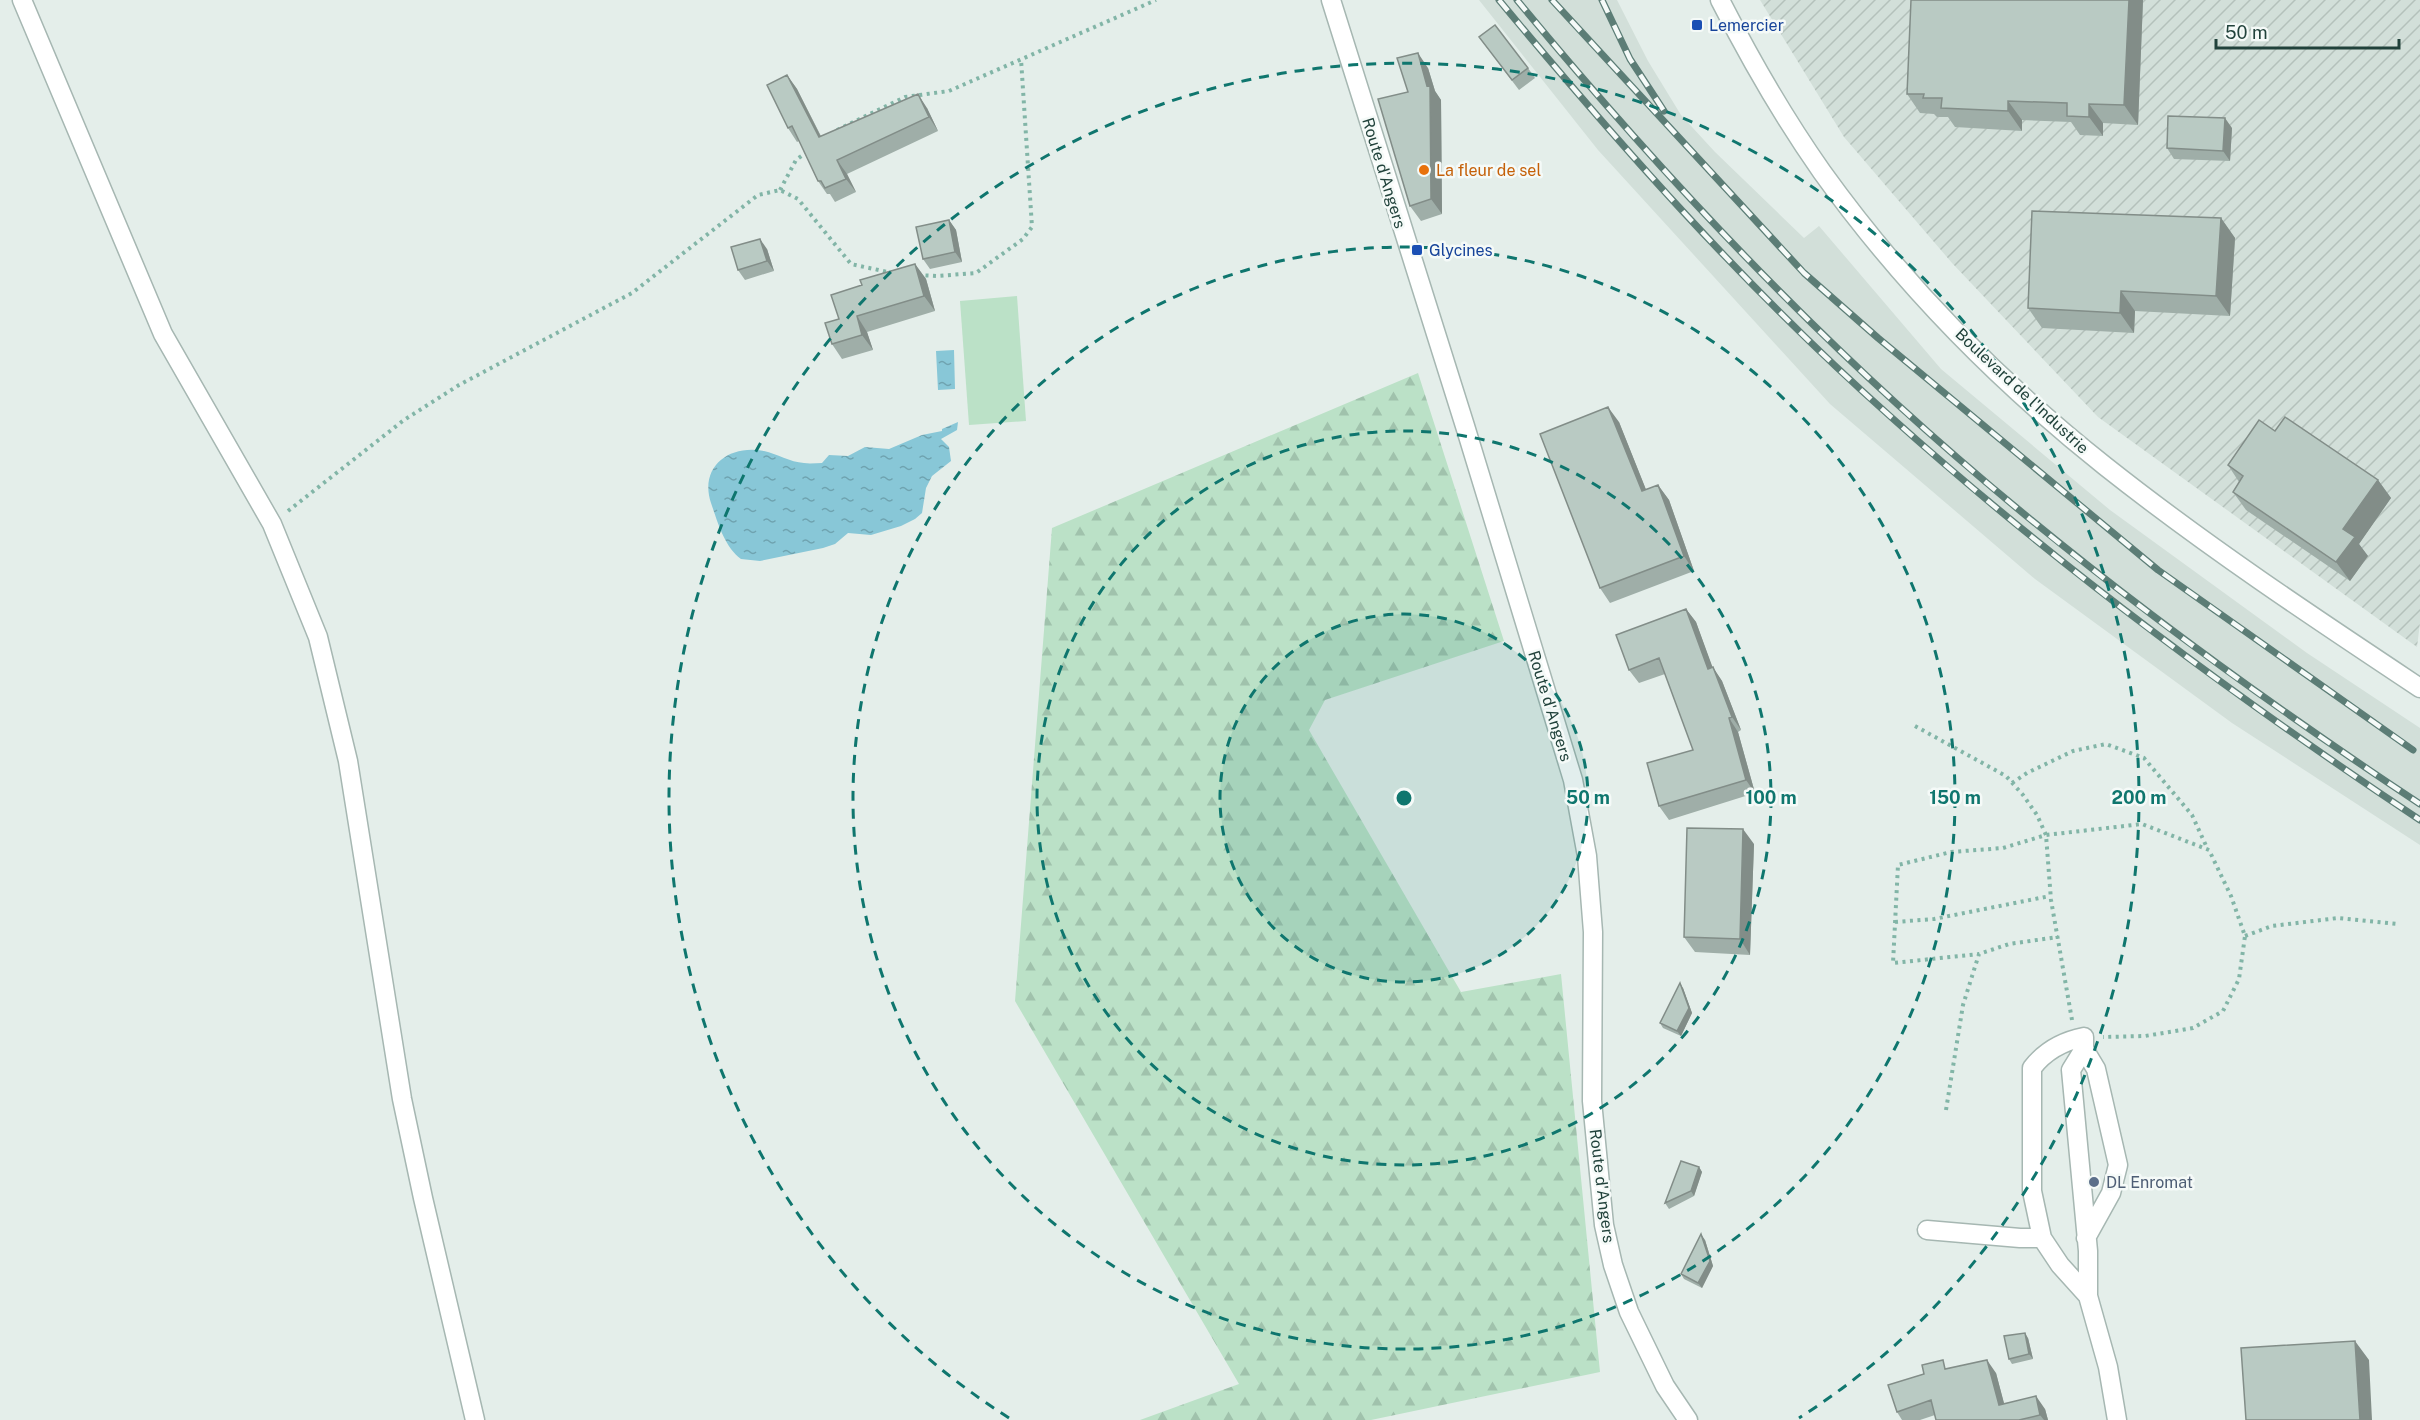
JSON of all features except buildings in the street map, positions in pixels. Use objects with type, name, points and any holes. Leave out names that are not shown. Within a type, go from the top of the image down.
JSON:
[{"type":"street","points":[[22,0],[163,334],[272,524],[318,637],[348,761],[402,1099],[475,1420]]},
{"type":"street","name":"Route d'Angers","points":[[1331,0],[1573,780],[1587,856],[1593,932],[1592,1101],[1604,1225],[1613,1265],[1629,1312],[1665,1386],[1688,1420]]},
{"type":"street","name":"Boulevard de l'Industrie","points":[[1720,0],[1755,66],[1822,172],[1884,251],[1973,348],[2103,465],[2172,518],[2420,688]]},
{"type":"street","points":[[2081,1041],[2041,1056],[2032,1068],[2032,1191],[2042,1238],[2060,1265],[2088,1296]]},
{"type":"street","points":[[2081,1041],[2071,1070],[2086,1238],[2088,1296],[2108,1367],[2117,1420]]},
{"type":"street","points":[[2081,1041],[2096,1069],[2118,1165],[2111,1193],[2086,1238]]},
{"type":"street","points":[[1927,1230],[2042,1238]]},
{"type":"path","points":[[832,134],[842,127],[905,98],[949,91],[1156,0]]},
{"type":"path","points":[[914,274],[937,276],[976,273],[1023,239],[1032,227],[1022,59]]},
{"type":"path","points":[[780,190],[796,160],[814,147]]},
{"type":"path","points":[[272,524],[404,420],[459,385],[632,292],[758,195],[780,190],[798,199],[851,264],[902,273]]},
{"type":"path","points":[[1915,726],[2006,776],[2037,815],[2046,835],[2050,896],[2081,1041],[2145,1036],[2193,1028],[2223,1011],[2239,979],[2245,936],[2231,896],[2192,815],[2144,758],[2106,744],[2073,750],[2012,783]]},
{"type":"path","points":[[2058,937],[2009,944],[1979,954],[1893,963],[1898,866],[1952,852],[2003,848],[2046,835],[2142,824],[2209,850]]},
{"type":"path","points":[[1895,922],[1934,919],[2050,896]]},
{"type":"path","points":[[2245,936],[2272,926],[2338,918],[2397,924]]},
{"type":"path","points":[[1946,1110],[1963,1005],[1979,954]]},
{"type":"shaded area","points":[[1479,0],[1617,0],[1648,61],[1681,115],[1715,152],[1804,238],[1819,226],[1941,369],[2110,510],[2307,653],[2420,728],[2420,845],[2232,723],[2035,579],[1830,404],[1598,150]]},
{"type":"shaded area","points":[[1760,0],[2420,0],[2420,623],[2417,647],[2098,417],[1952,263],[1844,137]]},
{"type":"green space","points":[[1017,296],[1026,421],[969,425],[960,301]]},
{"type":"green space","points":[[1418,373],[1504,641],[1325,700],[1309,730],[1461,992],[1561,974],[1600,1372],[1371,1420],[1140,1420],[1239,1384],[1015,1001],[1052,528]]},
{"type":"water","points":[[954,350],[955,389],[938,390],[936,351]]},
{"type":"water","points":[[958,422],[957,430],[941,439],[949,447],[951,461],[932,476],[926,488],[922,513],[901,526],[871,535],[848,533],[835,544],[823,548],[760,561],[741,559],[730,548],[722,534],[708,490],[713,469],[729,455],[739,451],[764,451],[789,460],[822,463],[829,455],[848,456],[865,447],[889,449],[922,435],[942,431]]},
{"type":"railway","points":[[1499,0],[1687,216],[1787,319],[1891,417],[2017,525],[2148,628],[2282,726],[2420,820]]},
{"type":"railway","points":[[1517,0],[1653,158],[1748,259],[1846,357],[1958,459],[2085,564],[2151,614],[2284,711],[2420,804]]},
{"type":"railway","points":[[1552,0],[1804,273],[1878,338],[2158,570],[2413,750]]},
{"type":"railway","points":[[1602,0],[1630,59],[1664,111]]},
{"type":"place","name":"Lemercier","points":[[1697,25]]},
{"type":"place","name":"La fleur de sel","points":[[1424,170]]},
{"type":"place","name":"Glycines","points":[[1417,250]]},
{"type":"place","name":"DL Enromat","points":[[2094,1182]]}]
